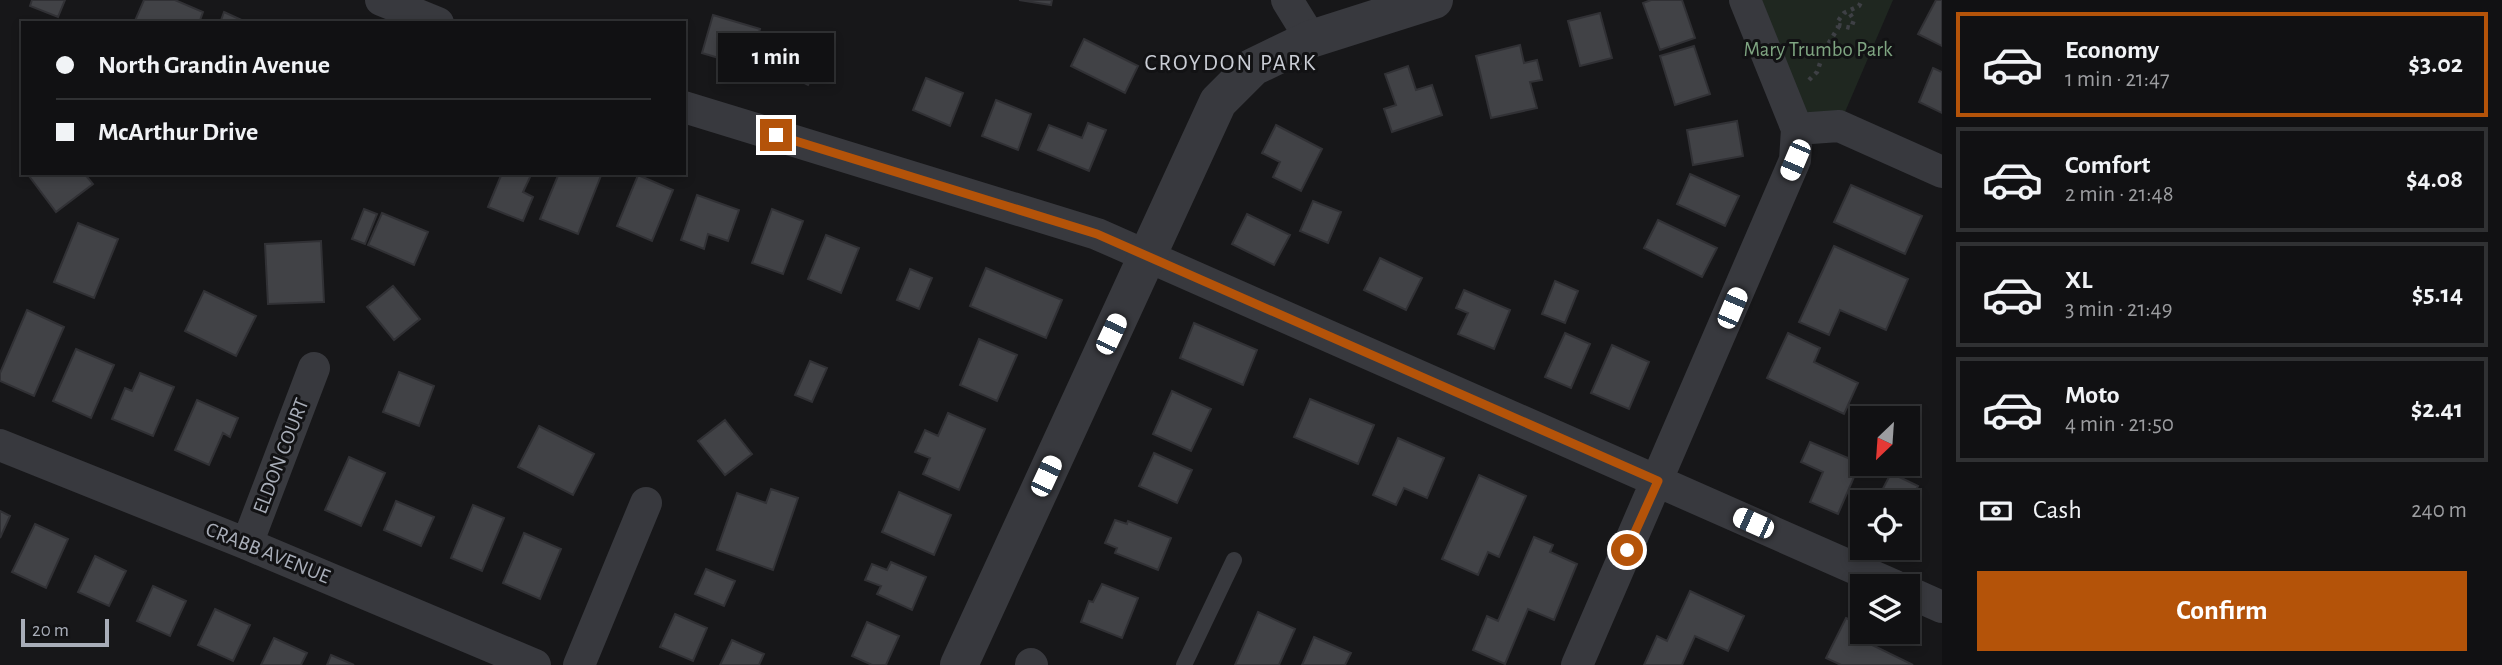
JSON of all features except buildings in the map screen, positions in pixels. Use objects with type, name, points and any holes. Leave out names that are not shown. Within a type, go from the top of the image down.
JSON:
[{"type":"street","points":[[380,0],[433,21]]},
{"type":"street","points":[[1287,0],[1311,40]]},
{"type":"street","points":[[959,665],[1218,102],[1253,68],[1311,40],[1434,0]]},
{"type":"street","points":[[1577,665],[1795,160],[1792,116],[1745,0]]},
{"type":"street","points":[[686,108],[1097,234],[1868,574]]},
{"type":"street","points":[[1792,116],[1839,126],[1942,172]]},
{"type":"street","name":"ELDON COURT","points":[[247,544],[314,368]]},
{"type":"street","name":"CRABB AVENUE","points":[[0,445],[247,544],[535,665]]},
{"type":"street","points":[[579,665],[646,502]]},
{"type":"street","points":[[1920,597],[1942,607]]},
{"type":"lane","points":[[1184,665],[1234,560]]},
{"type":"path","points":[[1792,116],[1817,72],[1838,21],[1848,11],[1859,6],[1862,0]]},
{"type":"path","points":[[1838,25],[1851,28],[1854,20],[1848,11]]},
{"type":"green space","name":"Mary Trumbo Park","points":[[1745,0],[1893,0],[1839,126],[1797,129]]},
{"type":"district","name":"CROYDON PARK","points":[[1231,63]]},
{"type":"route","points":[[776,135],[1097,234],[1658,481],[1627,550]]}]
